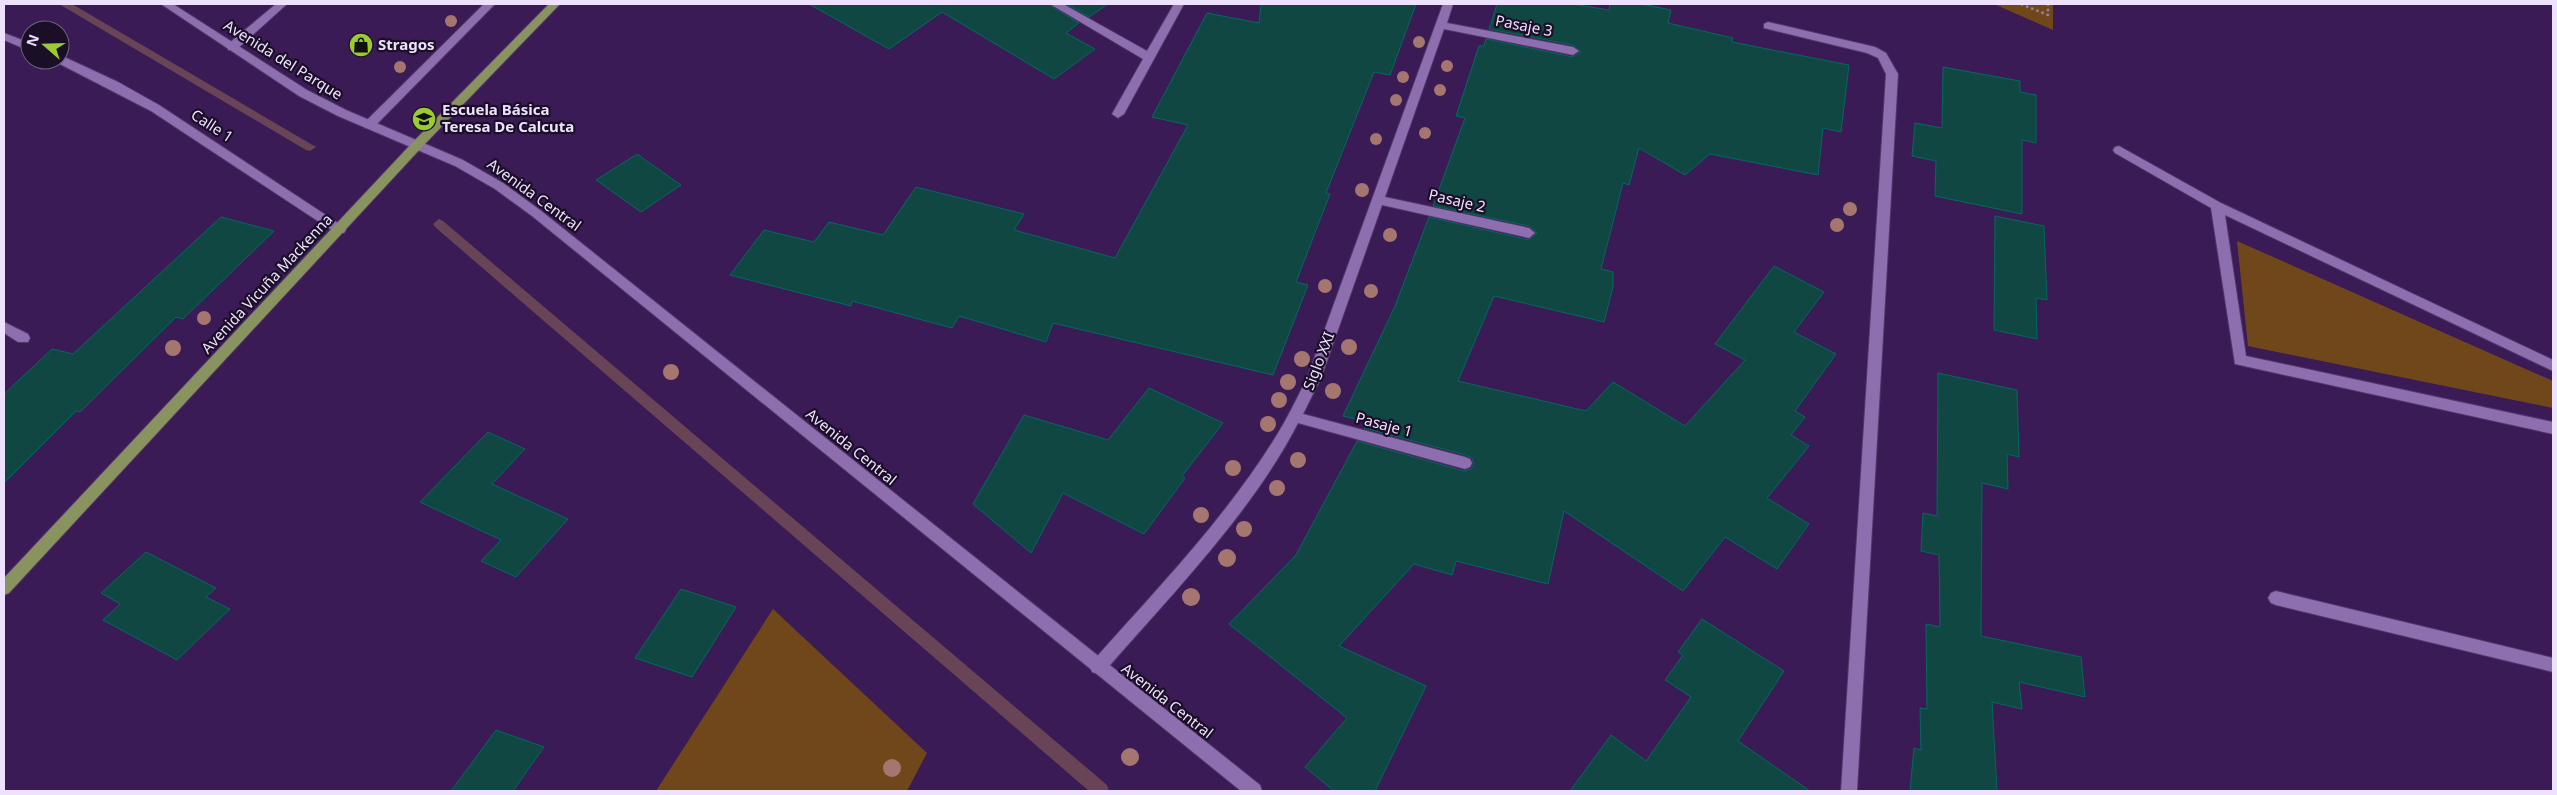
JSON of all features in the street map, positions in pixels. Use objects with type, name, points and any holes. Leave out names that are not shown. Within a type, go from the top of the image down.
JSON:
[{"type":"main road","name":"Avenida Vicuña Mackenna","points":[[4,588],[418,145],[555,4]]},
{"type":"street","name":"Avenida del Parque","points":[[166,4],[303,93],[369,125],[418,145]]},
{"type":"street","points":[[232,47],[282,4]]},
{"type":"street","points":[[369,125],[490,4]]},
{"type":"street","points":[[1055,4],[1149,57]]},
{"type":"street","points":[[1118,114],[1179,4]]},
{"type":"street","name":"Siglo XXI","points":[[1098,667],[1160,596],[1245,493],[1275,451],[1295,417],[1314,378],[1448,4]]},
{"type":"street","name":"Pasaje 3","points":[[1440,25],[1573,51]]},
{"type":"street","points":[[1768,26],[1871,50],[1882,56],[1892,74],[1849,791]]},
{"type":"street","points":[[4,36],[20,43]]},
{"type":"street","name":"Calle 1","points":[[70,64],[155,108],[340,230]]},
{"type":"street","name":"Avenida Central","points":[[418,145],[459,163],[499,186],[536,213],[1254,791]]},
{"type":"street","points":[[2119,150],[2217,206],[2553,366]]},
{"type":"street","name":"Pasaje 2","points":[[1378,200],[1529,233]]},
{"type":"street","points":[[2217,206],[2240,360],[2553,428]]},
{"type":"street","points":[[4,327],[23,338]]},
{"type":"street","name":"Pasaje 1","points":[[1295,417],[1465,463]]},
{"type":"street","points":[[2276,598],[2553,665]]},
{"type":"path","points":[[2021,4],[2048,15],[2048,4]]},
{"type":"shaded area","points":[[1994,4],[2053,4],[2053,30]]},
{"type":"shaded area","points":[[2237,241],[2553,381],[2553,408],[2248,346]]},
{"type":"shaded area","points":[[773,609],[927,753],[907,791],[656,791]]},
{"type":"building","points":[[809,4],[1048,4],[1079,23],[1066,33],[1095,49],[1054,79],[942,12],[889,49]]},
{"type":"building","points":[[1066,4],[1108,4],[1089,17]]},
{"type":"building","points":[[1261,4],[1416,4],[1390,75],[1374,72],[1326,193],[1330,194],[1296,282],[1308,285],[1273,375],[1053,323],[1046,342],[959,316],[952,328],[852,301],[851,306],[730,275],[764,230],[814,242],[829,222],[883,235],[916,187],[1024,214],[1014,230],[1115,258],[1188,125],[1152,117],[1207,13],[1259,23]]},
{"type":"building","points":[[1497,4],[1572,4],[1609,10],[1610,4],[1641,4],[1671,10],[1668,23],[1733,38],[1732,42],[1849,65],[1841,132],[1823,128],[1818,175],[1710,154],[1685,175],[1639,148],[1629,185],[1623,183],[1601,269],[1613,272],[1613,287],[1604,322],[1494,296],[1458,381],[1586,411],[1613,382],[1685,426],[1745,360],[1715,344],[1774,266],[1824,292],[1794,332],[1836,354],[1795,411],[1805,417],[1791,435],[1809,446],[1767,498],[1809,524],[1777,569],[1725,537],[1683,591],[1564,511],[1548,584],[1456,561],[1452,575],[1414,564],[1339,646],[1426,686],[1375,791],[1334,791],[1305,767],[1347,718],[1229,624],[1296,555],[1357,441],[1464,471],[1471,469],[1474,464],[1472,458],[1466,455],[1364,428],[1368,422],[1343,416],[1395,306],[1429,217],[1529,240],[1537,233],[1529,226],[1433,206],[1465,118],[1456,116],[1479,46],[1484,46],[1486,39],[1573,57],[1581,52],[1573,45],[1489,29]]},
{"type":"building","points":[[1943,67],[2020,81],[2020,92],[2036,95],[2036,143],[2022,140],[2022,214],[1935,196],[1936,161],[1912,156],[1915,123],[1942,128]]},
{"type":"building","points":[[637,154],[681,185],[641,212],[596,180]]},
{"type":"building","points":[[1995,216],[2044,226],[2047,300],[2036,298],[2037,339],[1994,330]]},
{"type":"building","points":[[221,217],[274,231],[183,319],[176,317],[80,412],[76,411],[4,483],[4,394],[52,349],[73,354]]},
{"type":"building","points":[[1938,373],[2017,390],[2019,457],[2007,454],[2008,489],[1982,483],[1981,636],[2081,657],[2085,697],[2019,682],[2022,709],[1992,702],[1997,791],[1910,791],[1914,748],[1921,750],[1920,708],[1927,709],[1926,624],[1940,627],[1939,555],[1921,551],[1923,513],[1937,516]]},
{"type":"building","points":[[1149,388],[1223,423],[1182,476],[1185,478],[1144,534],[1063,493],[1031,553],[973,504],[1024,415],[1108,440]]},
{"type":"building","points":[[488,432],[525,449],[492,484],[568,519],[516,577],[481,561],[501,540],[420,502]]},
{"type":"building","points":[[146,552],[216,588],[206,597],[230,609],[177,660],[103,620],[120,604],[101,593]]},
{"type":"building","points":[[681,589],[736,607],[692,677],[635,658]]},
{"type":"building","points":[[1702,619],[1784,671],[1738,741],[1810,791],[1570,791],[1611,735],[1646,761],[1691,697],[1665,680],[1683,655],[1678,652]]},
{"type":"building","points":[[496,730],[544,747],[513,791],[451,791]]},
{"type":"waterway","points":[[64,4],[310,147]]},
{"type":"waterway","points":[[439,224],[1101,791]]},
{"type":"place","name":"Stragos","points":[[361,45]]},
{"type":"place","name":"Escuela Básica Teresa De Calcuta","points":[[424,119]]}]
